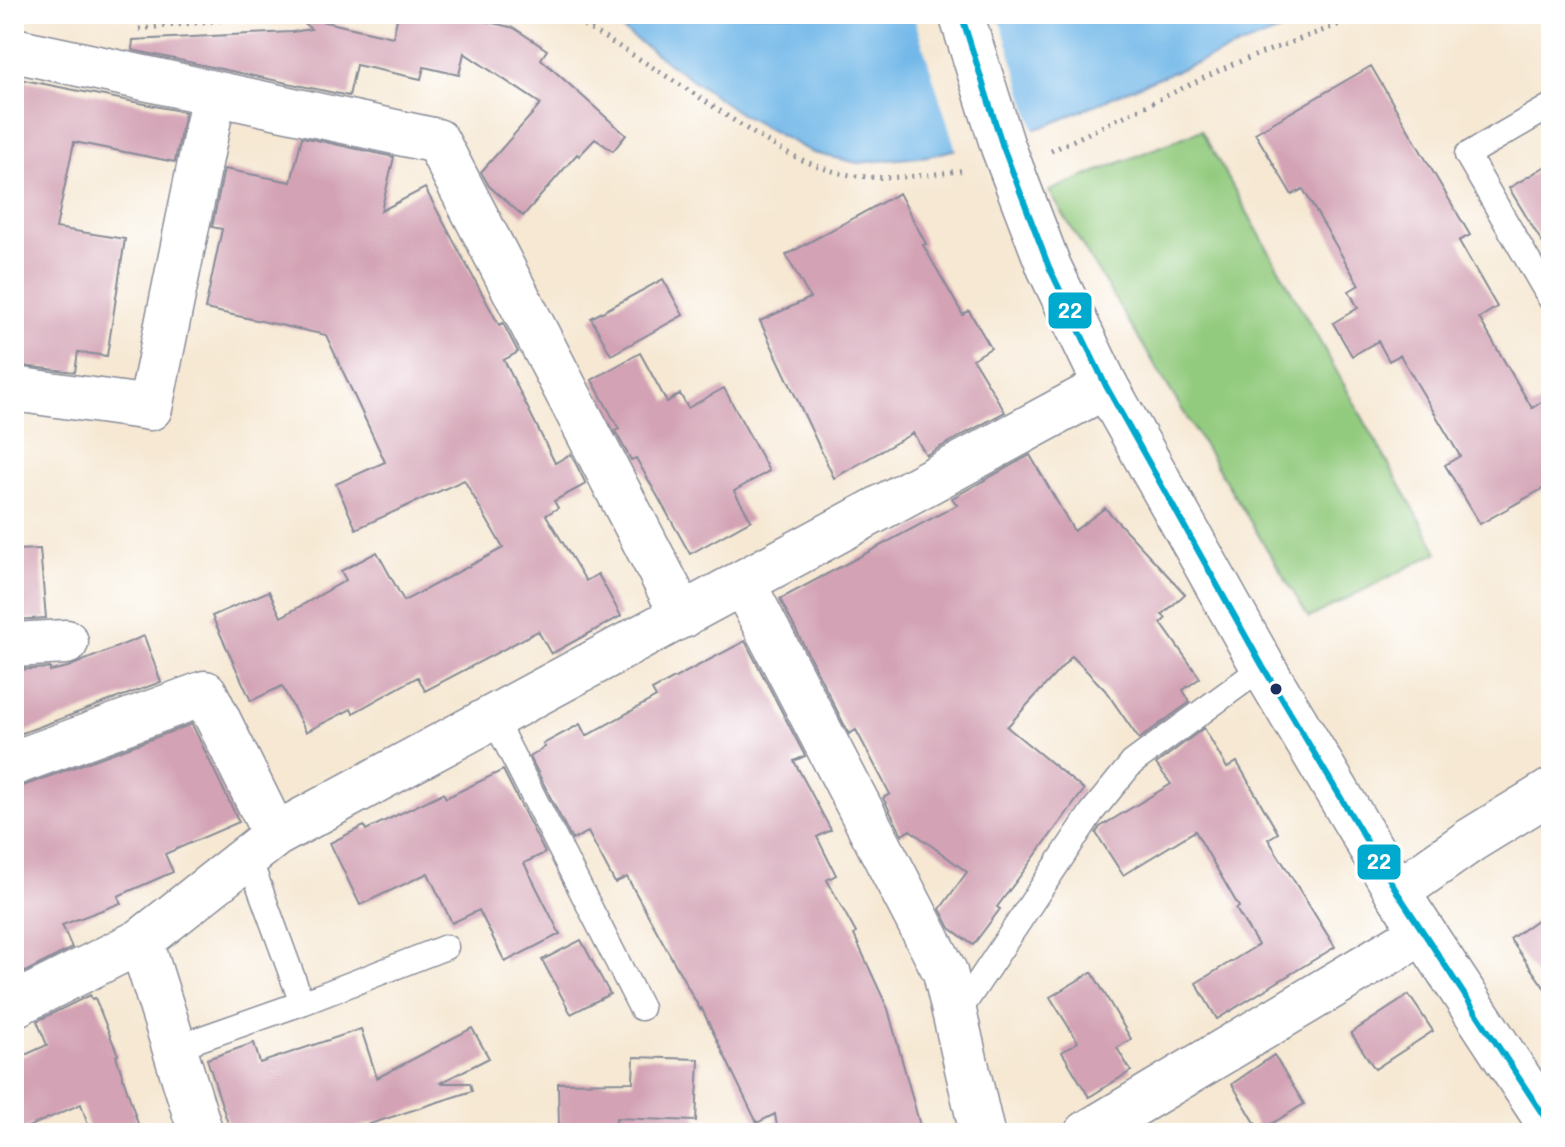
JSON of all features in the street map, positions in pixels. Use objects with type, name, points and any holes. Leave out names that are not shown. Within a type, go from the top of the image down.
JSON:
[{"type":"main road","points":[[961,14],[988,158],[1049,267],[1106,386],[1263,667],[1421,933],[1551,1127]]},
{"type":"main road","points":[[14,50],[437,141],[683,616]]},
{"type":"main road","points":[[14,389],[150,408],[214,94]]},
{"type":"main road","points":[[14,1005],[141,941],[262,846],[493,717],[1106,386]]},
{"type":"main road","points":[[743,583],[945,972],[982,1133]]},
{"type":"main road","points":[[14,645],[66,642]]},
{"type":"main road","points":[[14,763],[205,693],[262,846]]},
{"type":"main road","points":[[1397,892],[1471,840],[1551,791]]},
{"type":"main road","points":[[1087,1133],[1421,933]]},
{"type":"main road","points":[[141,941],[201,1133]]},
{"type":"lane","points":[[1551,106],[1467,155],[1551,300]]},
{"type":"lane","points":[[956,1016],[1092,812],[1132,763],[1263,667]]},
{"type":"lane","points":[[493,717],[641,1008]]},
{"type":"lane","points":[[262,846],[302,1003]]},
{"type":"lane","points":[[174,1048],[446,947]]},
{"type":"path","points":[[138,29],[276,14]]},
{"type":"path","points":[[563,14],[612,40],[763,139],[816,165],[856,176],[931,175],[988,158]]},
{"type":"path","points":[[1048,153],[1233,64],[1367,14]]},
{"type":"green space","points":[[1201,130],[1438,552],[1309,618],[1049,191]]},
{"type":"water","points":[[600,14],[1323,14],[1145,83],[1046,126],[929,156],[858,163],[813,153],[742,115]]},
{"type":"pier","points":[[913,14],[998,14],[1035,132],[957,153]]},
{"type":"building","points":[[473,14],[472,18],[514,28],[547,50],[541,59],[626,135],[613,151],[595,139],[579,156],[577,154],[523,216],[489,186],[481,172],[541,104],[464,53],[459,75],[424,67],[421,79],[356,65],[349,96],[132,50],[133,40],[311,29],[294,15],[393,37],[398,15]]},
{"type":"building","points":[[1371,66],[1470,235],[1459,241],[1497,307],[1479,318],[1532,408],[1551,396],[1551,484],[1480,524],[1445,465],[1460,456],[1400,355],[1389,361],[1378,341],[1352,356],[1333,323],[1358,308],[1349,291],[1359,285],[1303,189],[1292,195],[1255,133]]},
{"type":"building","points":[[19,79],[185,112],[175,162],[74,142],[56,228],[125,239],[107,356],[78,352],[75,372],[14,365],[14,105]]},
{"type":"building","points":[[302,137],[394,157],[381,211],[425,188],[499,325],[503,323],[518,352],[504,360],[555,463],[571,454],[586,484],[554,501],[558,508],[546,515],[586,581],[598,574],[621,616],[551,654],[538,631],[425,691],[418,677],[353,713],[351,709],[306,732],[282,686],[251,701],[212,616],[269,591],[281,617],[346,580],[341,571],[377,552],[404,601],[503,548],[464,480],[356,529],[336,484],[385,462],[326,335],[205,309],[222,229],[212,227],[224,169],[291,182]]},
{"type":"building","points":[[1551,163],[1551,257],[1509,188]]},
{"type":"building","points":[[899,193],[926,244],[923,245],[963,315],[969,311],[991,348],[973,359],[1005,412],[926,455],[913,433],[834,478],[760,321],[810,298],[786,255]]},
{"type":"building","points":[[663,279],[683,315],[611,355],[591,318]]},
{"type":"building","points":[[640,353],[667,402],[680,394],[688,408],[724,388],[769,471],[734,491],[751,520],[690,554],[636,458],[631,460],[615,431],[619,429],[592,380]]},
{"type":"building","points":[[1030,455],[1074,531],[1105,508],[1185,594],[1162,615],[1166,618],[1161,623],[1200,678],[1183,690],[1190,702],[1139,739],[1105,690],[1072,656],[1007,727],[1084,790],[997,907],[1000,909],[973,945],[950,928],[940,909],[967,872],[910,830],[902,835],[883,798],[890,794],[856,730],[849,734],[780,599],[957,505],[952,498]]},
{"type":"building","points":[[40,549],[46,618],[14,620],[14,550]]},
{"type":"building","points":[[144,636],[161,682],[14,736],[14,670],[50,668],[50,671],[68,667]]},
{"type":"building","points":[[745,641],[805,756],[794,761],[831,830],[817,837],[836,875],[827,880],[856,933],[854,935],[888,1009],[922,1133],[778,1133],[775,1114],[757,1123],[701,1007],[701,1011],[627,877],[615,883],[588,832],[572,840],[530,757],[545,747],[543,744],[580,724],[586,736],[656,697],[652,690]]},
{"type":"building","points":[[192,724],[239,822],[165,854],[173,872],[118,896],[121,903],[62,925],[72,948],[19,975],[14,963],[14,787]]},
{"type":"building","points":[[1204,728],[1227,768],[1237,762],[1278,833],[1268,839],[1335,947],[1217,1019],[1196,983],[1258,945],[1195,831],[1123,875],[1096,833],[1100,827],[1171,784],[1156,764]]},
{"type":"building","points":[[503,770],[545,853],[524,863],[560,934],[505,962],[479,910],[452,923],[428,873],[360,905],[330,843],[364,826],[366,830],[443,793],[446,798]]},
{"type":"building","points":[[1551,910],[1551,997],[1510,939]]},
{"type":"building","points":[[581,940],[610,994],[571,1014],[542,960]]},
{"type":"building","points":[[1092,972],[1131,1039],[1117,1048],[1131,1071],[1089,1097],[1062,1052],[1078,1042],[1050,997]]},
{"type":"building","points":[[90,995],[92,999],[95,998],[118,1055],[141,1133],[91,1133],[81,1104],[14,1133],[14,1060],[47,1045],[37,1021]]},
{"type":"building","points":[[1409,995],[1433,1031],[1375,1069],[1351,1033]]},
{"type":"building","points":[[472,1028],[489,1058],[440,1083],[470,1083],[472,1091],[342,1133],[231,1133],[207,1059],[254,1043],[260,1063],[361,1029],[377,1078]]},
{"type":"building","points":[[1274,1055],[1304,1104],[1260,1131],[1232,1084]]},
{"type":"building","points":[[634,1057],[699,1059],[696,1121],[616,1118],[616,1126],[559,1127],[558,1083],[633,1082]]},
{"type":"transit line","name":"22","points":[[961,14],[1003,147],[1049,267],[1106,386],[1263,667],[1397,892],[1551,1127]]}]
